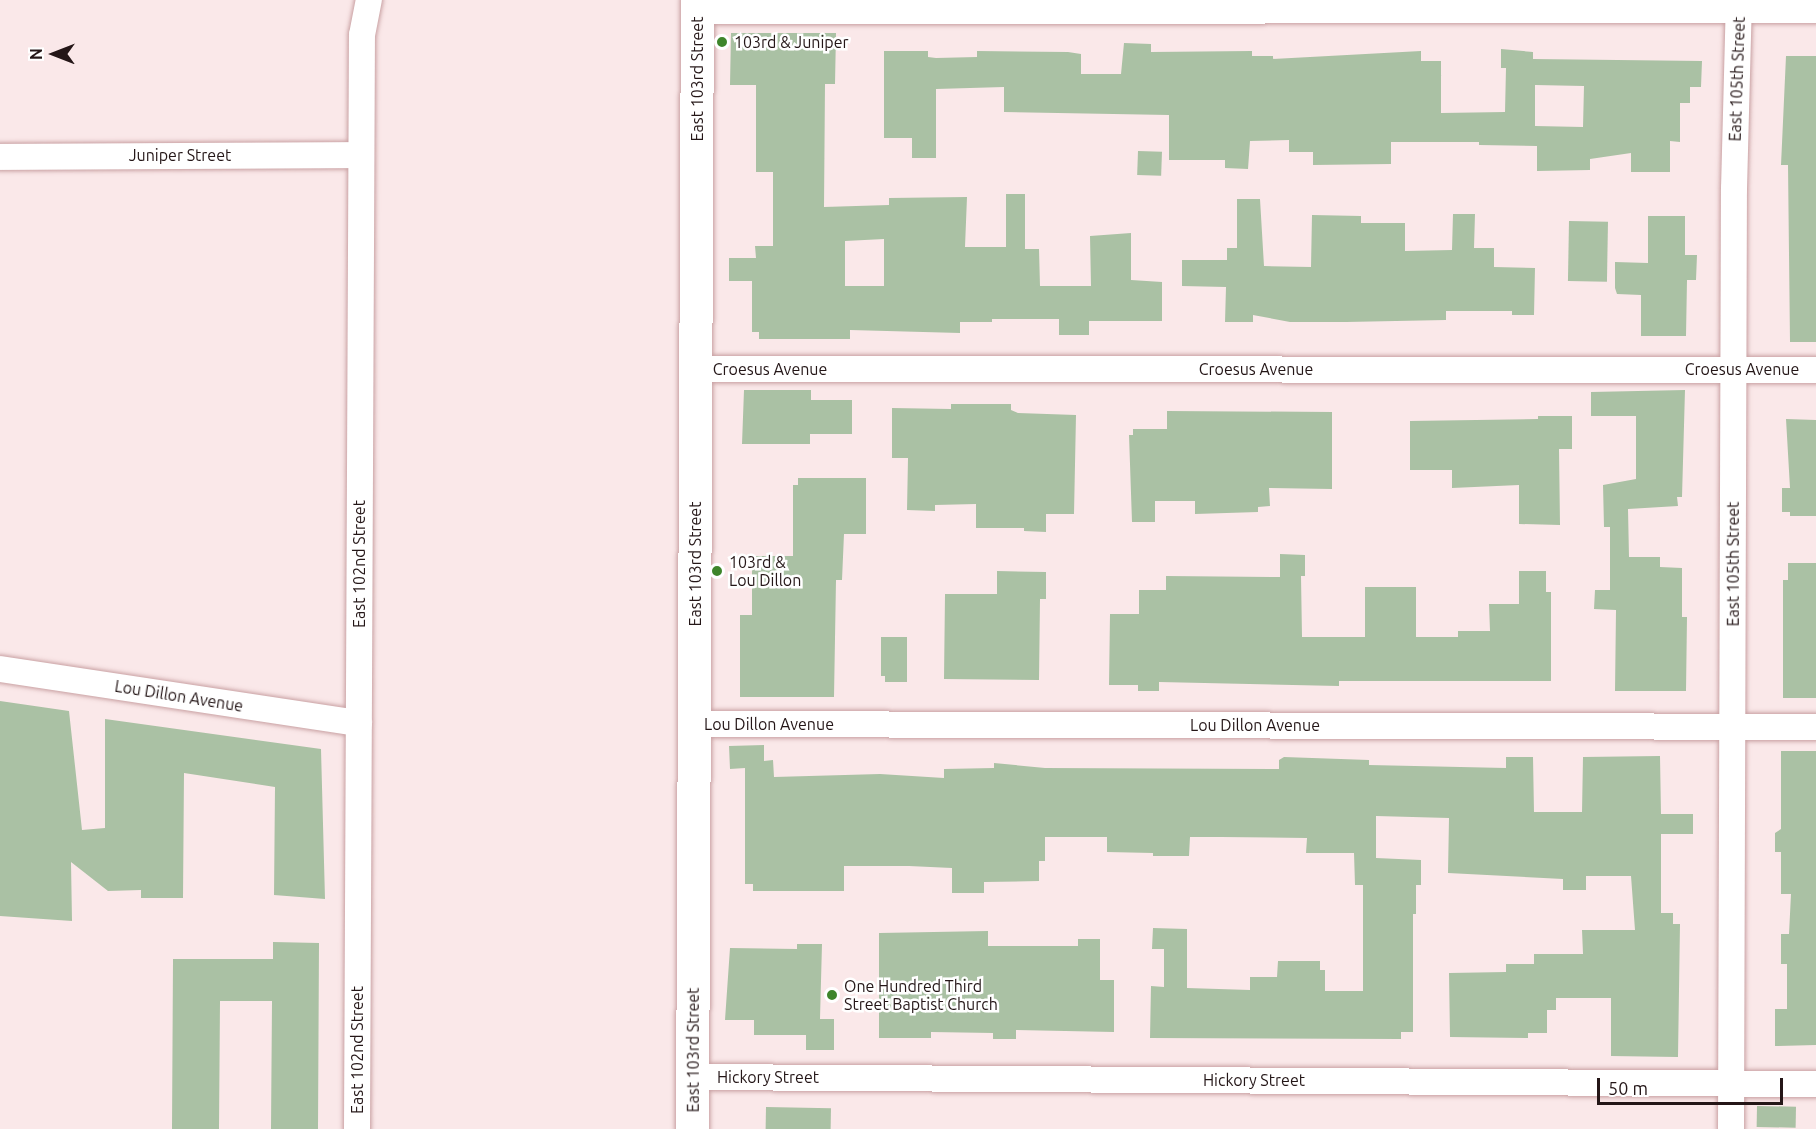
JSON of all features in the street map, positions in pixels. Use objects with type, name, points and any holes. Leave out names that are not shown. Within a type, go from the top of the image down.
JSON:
[{"type":"street","name":"East 102nd Street","points":[[357,1129],[362,35],[369,0]]},
{"type":"street","points":[[697,6],[1739,5],[1816,10]]},
{"type":"street","name":"East 105th Street","points":[[1731,1129],[1733,369],[1739,5]]},
{"type":"street","name":"East 103rd Street","points":[[692,1129],[697,6]]},
{"type":"street","name":"Juniper Street","points":[[0,157],[361,155]]},
{"type":"street","name":"Croesus Avenue","points":[[696,369],[1816,370]]},
{"type":"street","name":"Lou Dillon Avenue","points":[[0,669],[359,723]]},
{"type":"street","name":"Lou Dillon Avenue","points":[[694,724],[1816,727]]},
{"type":"street","name":"Hickory Street","points":[[692,1077],[1816,1084]]},
{"type":"building","points":[[731,33],[836,33],[835,84],[825,84],[824,207],[889,205],[889,198],[967,197],[965,247],[1006,247],[1006,194],[1025,194],[1025,249],[1039,249],[1040,286],[1091,286],[1090,236],[1131,233],[1131,280],[1162,282],[1162,321],[1089,321],[1089,335],[1059,335],[1059,319],[992,319],[992,322],[960,322],[960,333],[850,330],[850,339],[759,339],[759,332],[752,332],[752,281],[729,281],[729,258],[756,258],[755,246],[773,246],[773,172],[756,172],[756,85],[730,85]],"holes":[[[884,239],[884,286],[845,286],[845,241]]]},
{"type":"building","points":[[1124,43],[1151,44],[1151,52],[1252,51],[1252,56],[1273,56],[1273,59],[1421,51],[1421,61],[1441,61],[1441,113],[1505,112],[1506,68],[1501,68],[1501,49],[1533,52],[1533,59],[1702,61],[1701,87],[1690,87],[1690,103],[1680,103],[1680,142],[1670,141],[1670,172],[1631,172],[1631,153],[1590,159],[1590,170],[1537,171],[1537,146],[1479,145],[1479,142],[1391,142],[1391,164],[1313,165],[1313,152],[1289,152],[1289,140],[1250,141],[1248,169],[1225,168],[1225,160],[1169,160],[1169,115],[1004,112],[1004,87],[936,89],[936,158],[912,158],[912,138],[884,138],[884,51],[928,51],[928,57],[936,58],[977,57],[977,51],[1068,52],[1081,54],[1081,74],[1121,74]],"holes":[[[1535,85],[1584,86],[1583,127],[1535,126]]]},
{"type":"building","points":[[1786,56],[1816,56],[1816,342],[1790,342],[1788,165],[1781,165]]},
{"type":"building","points":[[1138,151],[1162,152],[1161,176],[1137,175]]},
{"type":"building","points":[[1237,199],[1260,199],[1264,266],[1311,267],[1312,215],[1361,216],[1361,223],[1405,223],[1405,251],[1452,250],[1453,214],[1475,214],[1474,248],[1494,248],[1494,267],[1535,268],[1534,315],[1512,315],[1512,311],[1446,311],[1446,320],[1290,322],[1253,315],[1253,322],[1225,322],[1226,287],[1182,286],[1182,260],[1227,260],[1227,248],[1237,248]]},
{"type":"building","points":[[1648,216],[1685,216],[1685,255],[1697,255],[1696,280],[1687,280],[1686,336],[1641,336],[1641,295],[1617,294],[1615,288],[1615,262],[1648,263]]},
{"type":"building","points":[[1569,221],[1608,222],[1607,282],[1568,281]]},
{"type":"building","points":[[744,390],[811,390],[811,400],[852,400],[852,434],[810,434],[810,444],[742,444]]},
{"type":"building","points":[[1685,390],[1682,497],[1677,497],[1678,506],[1628,509],[1629,557],[1660,557],[1660,567],[1682,568],[1682,617],[1687,617],[1686,691],[1615,691],[1616,610],[1594,609],[1595,590],[1610,590],[1610,527],[1604,527],[1603,485],[1636,479],[1636,416],[1591,416],[1591,392]]},
{"type":"building","points":[[951,404],[1011,404],[1011,410],[1018,413],[1076,415],[1074,514],[1046,514],[1046,532],[1024,531],[1024,528],[976,528],[976,504],[935,505],[935,511],[907,510],[908,458],[892,458],[892,408],[951,409]]},
{"type":"building","points":[[1167,411],[1332,412],[1332,489],[1269,488],[1270,506],[1258,507],[1258,512],[1195,514],[1195,501],[1155,501],[1155,522],[1132,522],[1129,435],[1133,435],[1133,429],[1167,429]]},
{"type":"building","points":[[1538,416],[1572,416],[1572,449],[1559,449],[1560,525],[1519,524],[1519,485],[1452,488],[1452,470],[1410,470],[1410,421],[1538,419]]},
{"type":"building","points":[[1786,419],[1816,420],[1816,516],[1790,516],[1790,512],[1782,512],[1782,488],[1790,488]]},
{"type":"building","points":[[798,478],[866,478],[866,534],[844,534],[842,580],[836,580],[834,697],[740,697],[740,615],[752,615],[752,556],[793,556],[793,485],[798,485]]},
{"type":"building","points":[[1280,554],[1305,555],[1305,576],[1301,576],[1302,637],[1365,637],[1365,587],[1416,587],[1416,637],[1458,637],[1458,631],[1490,631],[1489,604],[1519,604],[1519,571],[1546,571],[1546,592],[1551,592],[1551,681],[1339,681],[1339,686],[1159,682],[1159,691],[1138,691],[1138,685],[1109,685],[1110,614],[1139,614],[1139,590],[1166,590],[1166,576],[1280,577]]},
{"type":"building","points":[[1788,563],[1816,563],[1816,698],[1783,698],[1783,580],[1788,580]]},
{"type":"building","points":[[997,571],[1046,572],[1046,599],[1040,599],[1039,680],[944,679],[945,594],[997,594]]},
{"type":"building","points":[[881,637],[907,637],[907,682],[885,682],[885,676],[881,676]]},
{"type":"building","points":[[0,701],[69,711],[82,830],[105,828],[105,719],[321,749],[325,899],[274,895],[275,787],[184,773],[183,898],[141,898],[141,890],[108,891],[71,862],[72,921],[0,916]]},
{"type":"building","points":[[764,745],[764,761],[773,760],[774,777],[880,774],[944,778],[944,769],[994,768],[994,763],[1045,768],[1279,769],[1279,760],[1284,757],[1369,760],[1369,765],[1506,768],[1506,757],[1533,757],[1534,812],[1582,812],[1583,757],[1660,756],[1661,814],[1693,814],[1693,834],[1661,834],[1661,913],[1673,913],[1673,924],[1680,924],[1678,1057],[1611,1056],[1611,998],[1556,998],[1556,1010],[1547,1010],[1547,1033],[1528,1033],[1528,1038],[1450,1037],[1449,973],[1506,972],[1506,964],[1534,964],[1534,954],[1583,954],[1582,930],[1635,930],[1631,876],[1586,876],[1586,890],[1563,890],[1563,879],[1448,873],[1449,818],[1376,816],[1376,858],[1421,860],[1421,885],[1416,885],[1416,914],[1413,914],[1413,1032],[1401,1032],[1401,1039],[1150,1038],[1151,986],[1164,987],[1164,949],[1152,949],[1153,928],[1187,929],[1187,988],[1250,990],[1250,977],[1277,977],[1278,961],[1320,961],[1320,970],[1325,970],[1325,991],[1363,991],[1363,885],[1355,885],[1354,853],[1306,853],[1307,838],[1190,837],[1189,856],[1153,856],[1153,853],[1107,852],[1107,837],[1045,837],[1045,861],[1039,861],[1039,881],[984,882],[984,893],[952,893],[952,868],[909,866],[844,866],[844,891],[753,891],[753,884],[745,884],[745,768],[730,769],[729,746]]},
{"type":"building","points":[[1781,751],[1816,751],[1816,1045],[1775,1046],[1775,1009],[1787,1009],[1787,964],[1781,964],[1781,934],[1789,934],[1791,894],[1781,894],[1781,852],[1775,852],[1775,833],[1781,829]]},
{"type":"building","points":[[988,931],[988,946],[1078,946],[1078,939],[1100,939],[1100,980],[1114,980],[1114,1032],[1016,1030],[1016,1039],[993,1039],[993,1033],[931,1032],[931,1038],[879,1038],[879,933]]},
{"type":"building","points":[[273,942],[319,943],[318,1129],[271,1129],[272,1001],[220,1001],[219,1129],[172,1129],[173,959],[273,959]]},
{"type":"building","points":[[797,944],[822,944],[820,1019],[834,1019],[834,1050],[806,1050],[806,1035],[754,1035],[754,1020],[725,1020],[730,948],[797,949]]},
{"type":"building","points":[[1757,1106],[1796,1107],[1796,1128],[1757,1127]]},
{"type":"building","points":[[766,1107],[831,1108],[831,1129],[766,1129]]},
{"type":"place","name":"103rd & Juniper","points":[[722,42]]},
{"type":"place","name":"103rd & Lou Dillon","points":[[717,571]]},
{"type":"place","name":"One Hundred Third Street Baptist Church","points":[[832,995]]}]
